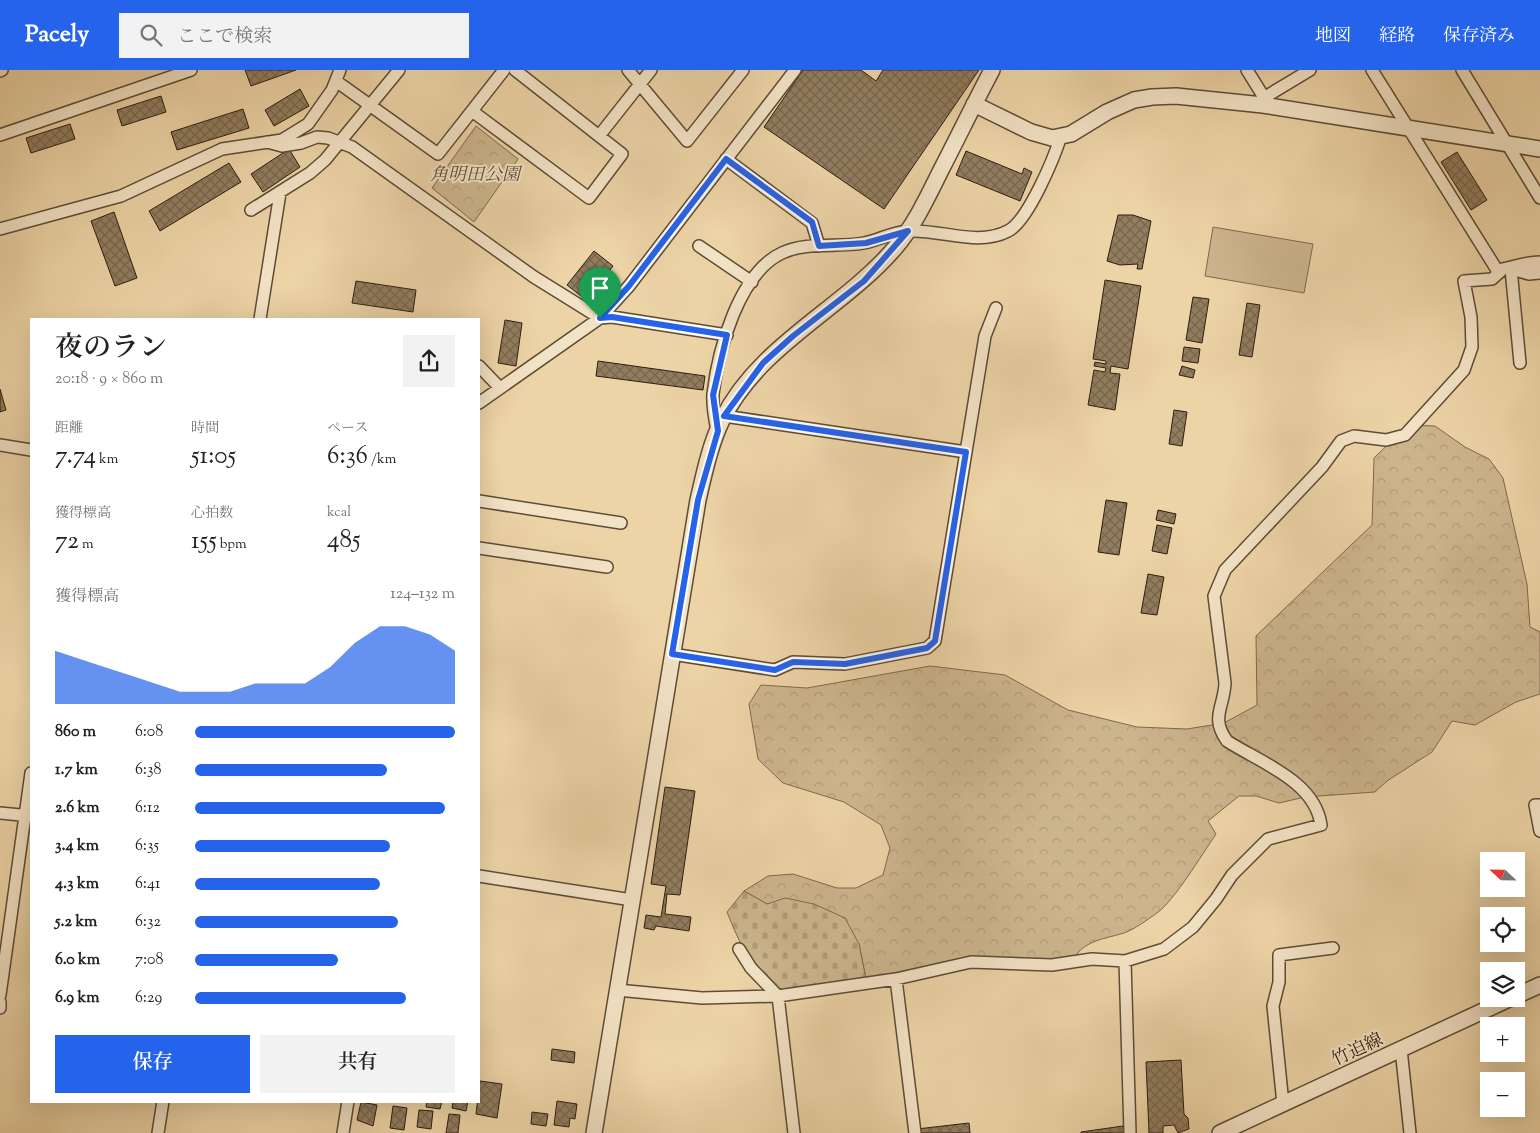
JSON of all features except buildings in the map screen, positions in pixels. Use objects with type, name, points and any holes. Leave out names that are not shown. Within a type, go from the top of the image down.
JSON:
[{"type":"street","points":[[0,135],[191,70]]},
{"type":"street","points":[[251,210],[280,193],[325,160],[399,70]]},
{"type":"street","points":[[0,229],[121,196],[222,150],[282,140],[308,124],[338,76],[370,105],[438,154],[504,70]]},
{"type":"street","points":[[472,111],[589,198],[622,154],[515,70]]},
{"type":"street","points":[[628,70],[687,141],[743,70]]},
{"type":"street","points":[[599,136],[651,70]]},
{"type":"street","points":[[480,402],[600,318],[629,286],[795,70]]},
{"type":"street","points":[[594,1133],[698,500],[718,431],[724,416],[763,363],[793,336],[864,281],[908,231],[917,218],[992,70]]},
{"type":"street","points":[[1247,70],[1264,102]]},
{"type":"street","points":[[1264,102],[1310,70]]},
{"type":"street","points":[[1372,70],[1497,270],[1506,269],[1529,274],[1540,273]]},
{"type":"street","points":[[1462,70],[1540,198]]},
{"type":"street","points":[[974,104],[1031,132],[1052,138],[1071,134],[1107,112],[1134,100],[1176,96],[1264,102],[1540,149]]},
{"type":"street","points":[[718,431],[713,395],[727,335],[735,309],[752,282],[770,261],[781,253],[795,248],[866,243],[908,231],[990,238],[1010,230],[1020,221],[1052,165],[1061,136]]},
{"type":"street","points":[[267,142],[282,146],[301,143],[317,137],[341,141],[534,277],[600,318],[612,317],[727,335]]},
{"type":"street","points":[[726,159],[812,222],[819,246]]},
{"type":"street","points":[[260,318],[280,193]]},
{"type":"street","points":[[699,246],[752,282]]},
{"type":"street","points":[[617,990],[702,998],[778,996],[896,979],[971,962],[1052,965],[1092,959],[1125,961],[1164,949],[1193,928],[1232,875],[1268,839],[1320,826],[1319,814],[1314,802],[1303,789],[1227,741],[1220,731],[1217,716],[1225,693],[1225,683],[1214,596],[1225,570],[1322,467],[1342,441],[1354,436],[1386,440],[1405,435],[1441,398],[1464,370],[1472,347],[1471,317],[1464,281],[1492,278],[1506,269],[1519,264],[1540,262]]},
{"type":"street","points":[[1506,269],[1520,363]]},
{"type":"street","points":[[672,654],[775,670],[793,662],[845,664],[927,648],[935,641],[985,336],[996,308]]},
{"type":"street","points":[[480,367],[500,388]]},
{"type":"street","points":[[724,416],[966,452]]},
{"type":"street","points":[[0,445],[30,450]]},
{"type":"street","points":[[480,501],[621,523]]},
{"type":"street","points":[[480,548],[607,567]]},
{"type":"street","points":[[0,995],[28,816],[30,788]]},
{"type":"street","points":[[1540,805],[1535,805],[1540,831]]},
{"type":"street","points":[[0,813],[28,816]]},
{"type":"street","points":[[480,876],[632,900]]},
{"type":"street","points":[[1283,1104],[1273,1006],[1280,982],[1279,955],[1333,948]]},
{"type":"street","points":[[739,949],[751,968],[778,996],[794,1133]]},
{"type":"street","points":[[1125,961],[1130,1133]]},
{"type":"street","points":[[896,979],[915,1133]]},
{"type":"street","points":[[1525,992],[1540,984]]},
{"type":"street","points":[[0,1002],[0,1008]]},
{"type":"street","name":"竹迫線","points":[[1220,1133],[1493,1007]]},
{"type":"street","points":[[1401,1049],[1410,1133]]},
{"type":"street","points":[[158,1133],[163,1103]]},
{"type":"street","points":[[344,1133],[348,1103]]},
{"type":"green space","name":"角明田公園","points":[[476,126],[518,159],[474,222],[432,188]]},
{"type":"green space","points":[[1213,227],[1313,244],[1304,293],[1205,276]]},
{"type":"green space","points":[[1408,425],[1435,426],[1465,447],[1489,459],[1503,478],[1527,584],[1530,627],[1540,632],[1540,694],[1516,702],[1475,725],[1452,721],[1432,752],[1387,781],[1375,792],[1305,797],[1279,803],[1256,796],[1239,796],[1208,821],[1216,834],[1180,888],[1164,907],[1137,927],[1089,944],[1078,952],[1075,958],[1043,960],[968,957],[866,979],[859,944],[767,904],[744,891],[768,876],[793,874],[837,888],[856,888],[883,875],[890,848],[881,825],[844,802],[783,783],[758,759],[749,704],[761,685],[807,688],[930,666],[1005,675],[1068,710],[1137,727],[1187,729],[1224,723],[1257,705],[1256,636],[1372,525],[1374,458]]},
{"type":"green space","points":[[744,891],[767,904],[785,898],[814,904],[845,918],[859,944],[866,979],[785,991],[774,985],[756,968],[749,958],[727,912]]},
{"type":"route","points":[[726,159],[812,222],[819,246],[844,246],[866,243],[908,231],[896,247],[864,281],[793,336],[763,363],[724,416],[966,452],[935,641],[927,648],[854,663],[793,662],[775,670],[672,654],[698,500],[704,472],[718,431],[713,412],[713,395],[727,335],[612,317],[600,318],[629,286],[726,159]]}]
